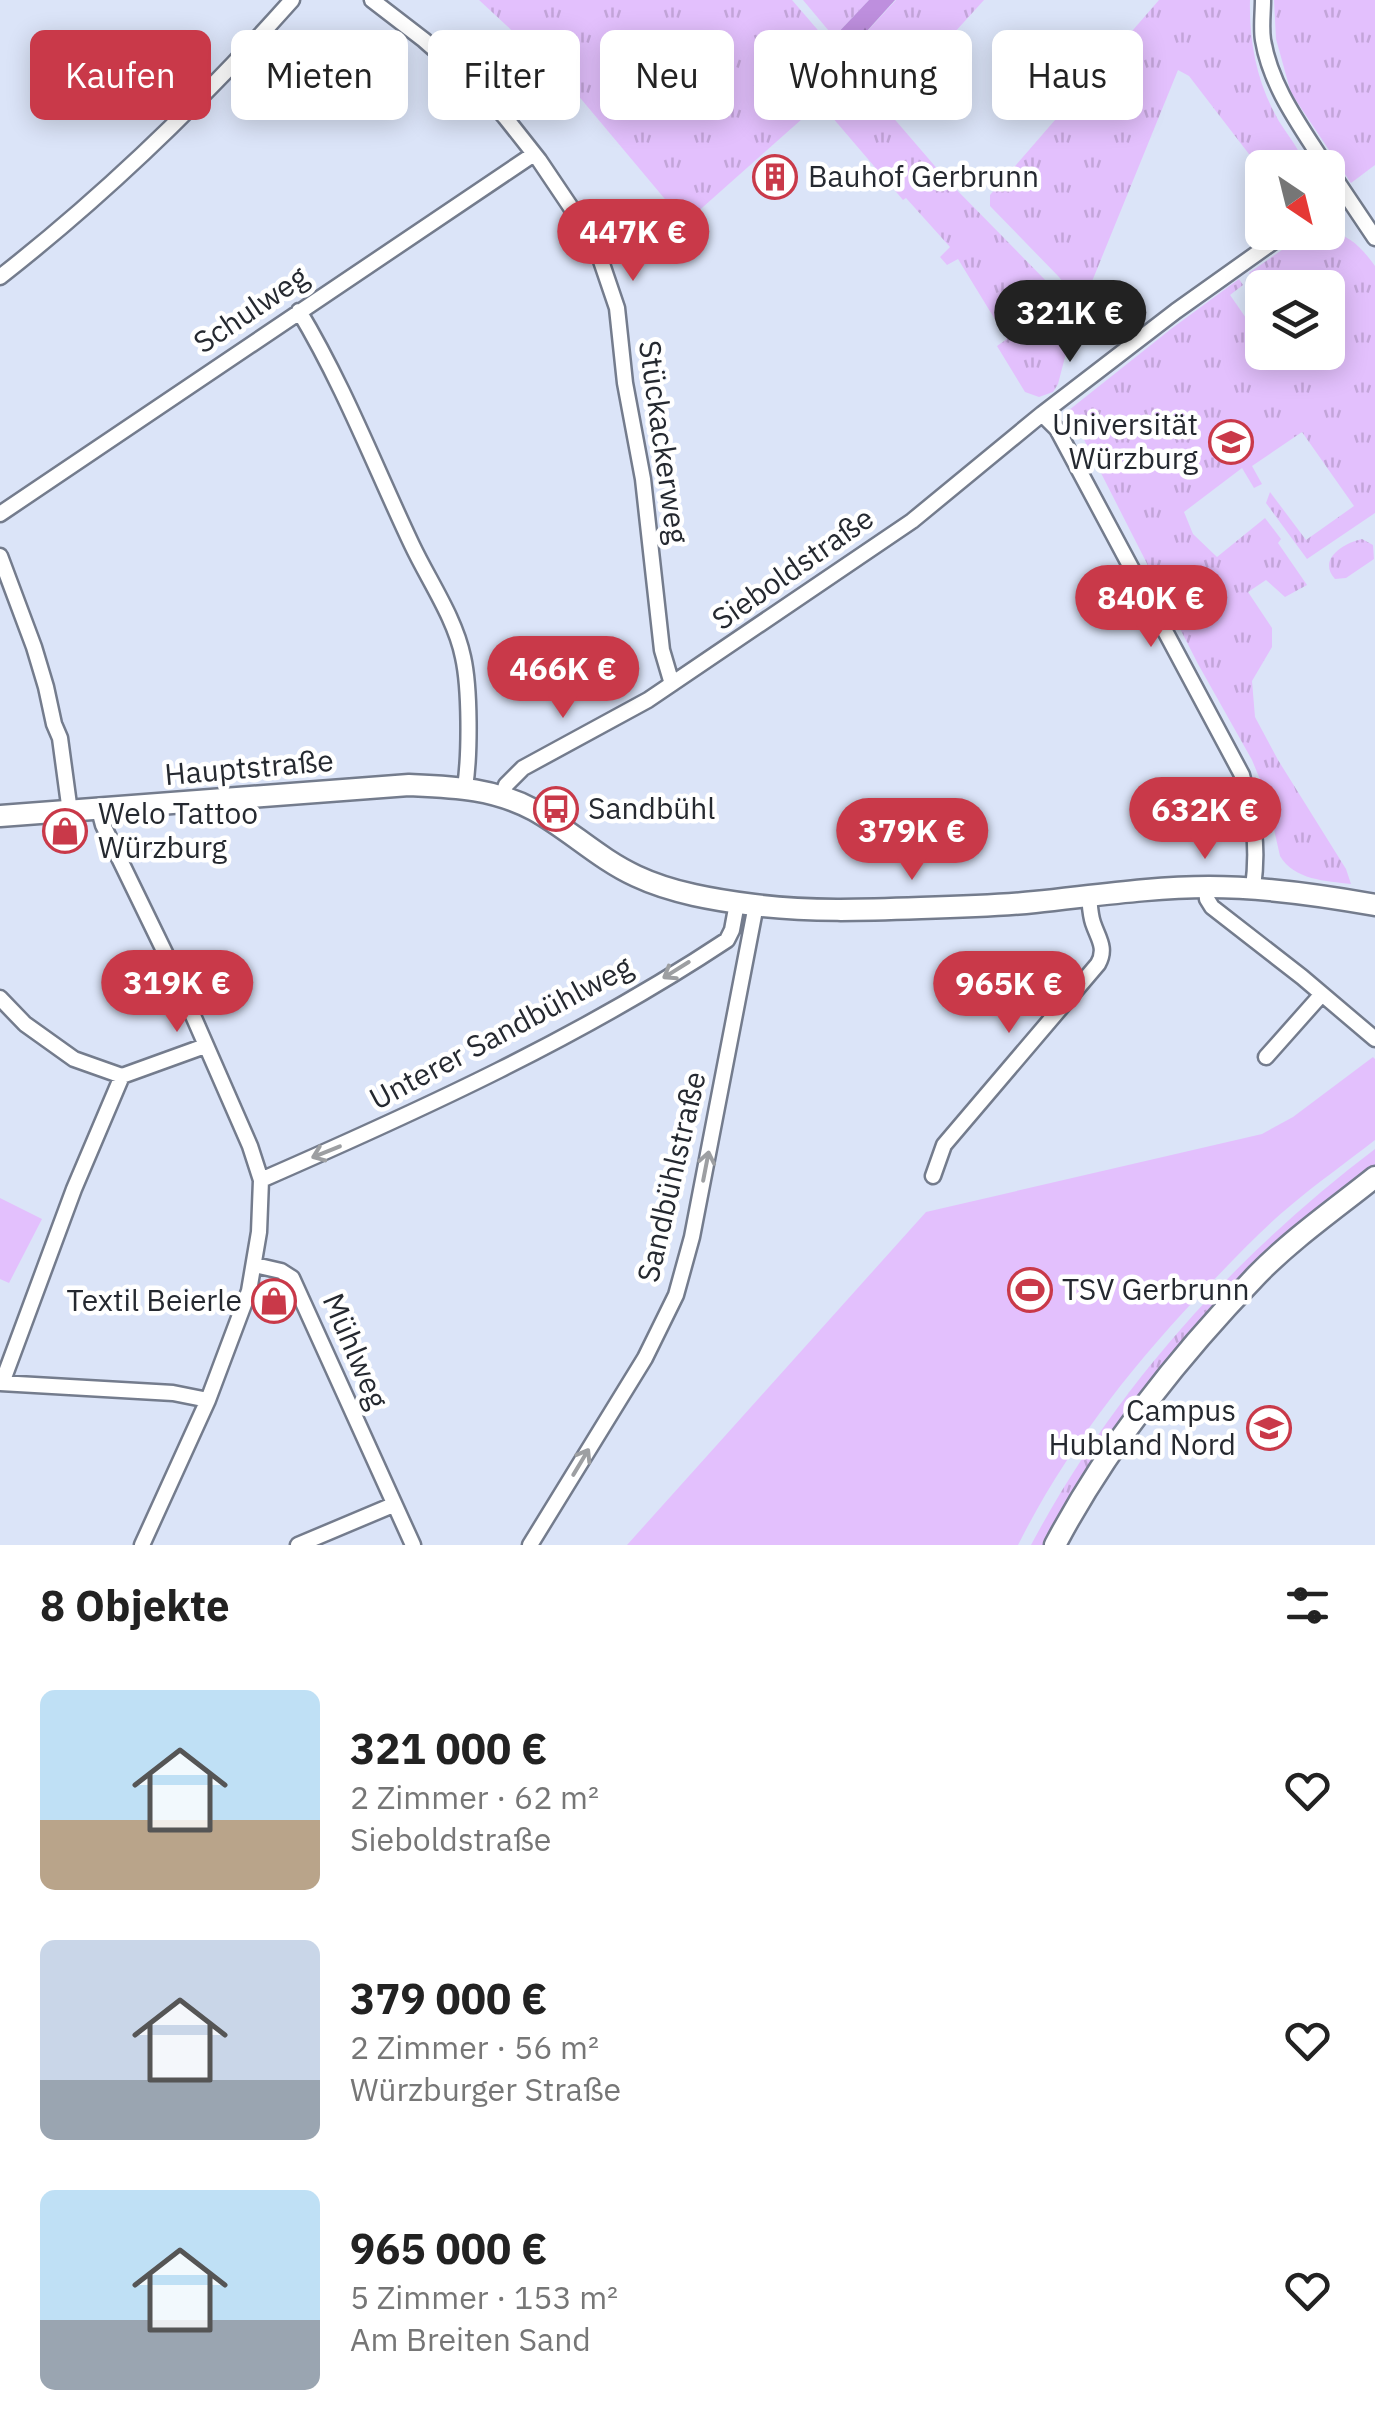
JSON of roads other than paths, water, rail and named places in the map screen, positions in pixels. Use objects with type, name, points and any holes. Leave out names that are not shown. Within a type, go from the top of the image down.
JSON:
[{"type":"street","points":[[0,276],[98,195],[196,105],[292,0]]},
{"type":"street","name":"Stückackerweg","points":[[372,0],[482,91],[534,154],[600,258],[617,308],[625,383],[643,479],[662,650],[672,684]]},
{"type":"street","points":[[1263,0],[1263,39],[1274,78],[1316,150]]},
{"type":"street","name":"Schulweg","points":[[0,514],[534,154]]},
{"type":"street","points":[[1345,195],[1375,238]]},
{"type":"street","name":"Sieboldstraße","points":[[502,797],[506,785],[522,768],[648,700],[912,521],[1042,414],[1261,250]]},
{"type":"street","points":[[298,311],[335,374],[457,636],[466,672],[465,787]]},
{"type":"street","points":[[1042,414],[1057,429],[1242,775],[1256,836],[1253,888]]},
{"type":"street","points":[[0,556],[34,646],[60,738],[70,812]]},
{"type":"street","name":"Hauptstraße","points":[[0,816],[409,786],[465,787],[532,810],[640,878],[697,895],[747,904],[796,910],[907,909],[1206,887],[1300,893],[1375,905]]},
{"type":"street","points":[[98,810],[170,962],[261,1180],[259,1232],[249,1291],[208,1400],[142,1545]]},
{"type":"street","points":[[1206,887],[1212,907],[1375,1039]]},
{"type":"street","points":[[932,1176],[944,1145],[1098,964],[1103,948],[1088,896]]},
{"type":"street","name":"Unterer Sandbühlweg","points":[[261,1180],[426,1107],[588,1024],[727,940],[747,904]]},
{"type":"street","name":"Sandbühlstraße","points":[[530,1545],[645,1358],[676,1296],[692,1237],[747,904]]},
{"type":"street","points":[[1266,1057],[1322,994]]},
{"type":"street","points":[[0,998],[25,1024],[74,1059],[122,1076],[205,1046]]},
{"type":"street","points":[[122,1076],[74,1189],[1,1383],[173,1393],[208,1400]]},
{"type":"street","points":[[1055,1545],[1091,1481],[1168,1375],[1258,1274],[1375,1177]]},
{"type":"street","name":"Mühlweg","points":[[254,1266],[280,1271],[292,1278],[413,1545]]},
{"type":"street","points":[[298,1545],[393,1505]]},
{"type":"place","name":"Bauhof Gerbrunn","points":[[775,177]]},
{"type":"place","name":"Universität Würzburg","points":[[1231,442]]},
{"type":"place","name":"Sandbühl","points":[[556,809]]},
{"type":"place","name":"Welo Tattoo Würzburg","points":[[65,831]]},
{"type":"place","name":"TSV Gerbrunn","points":[[1030,1290]]},
{"type":"place","name":"Textil Beierle","points":[[274,1301]]},
{"type":"place","name":"Campus Hubland Nord","points":[[1269,1428]]}]
